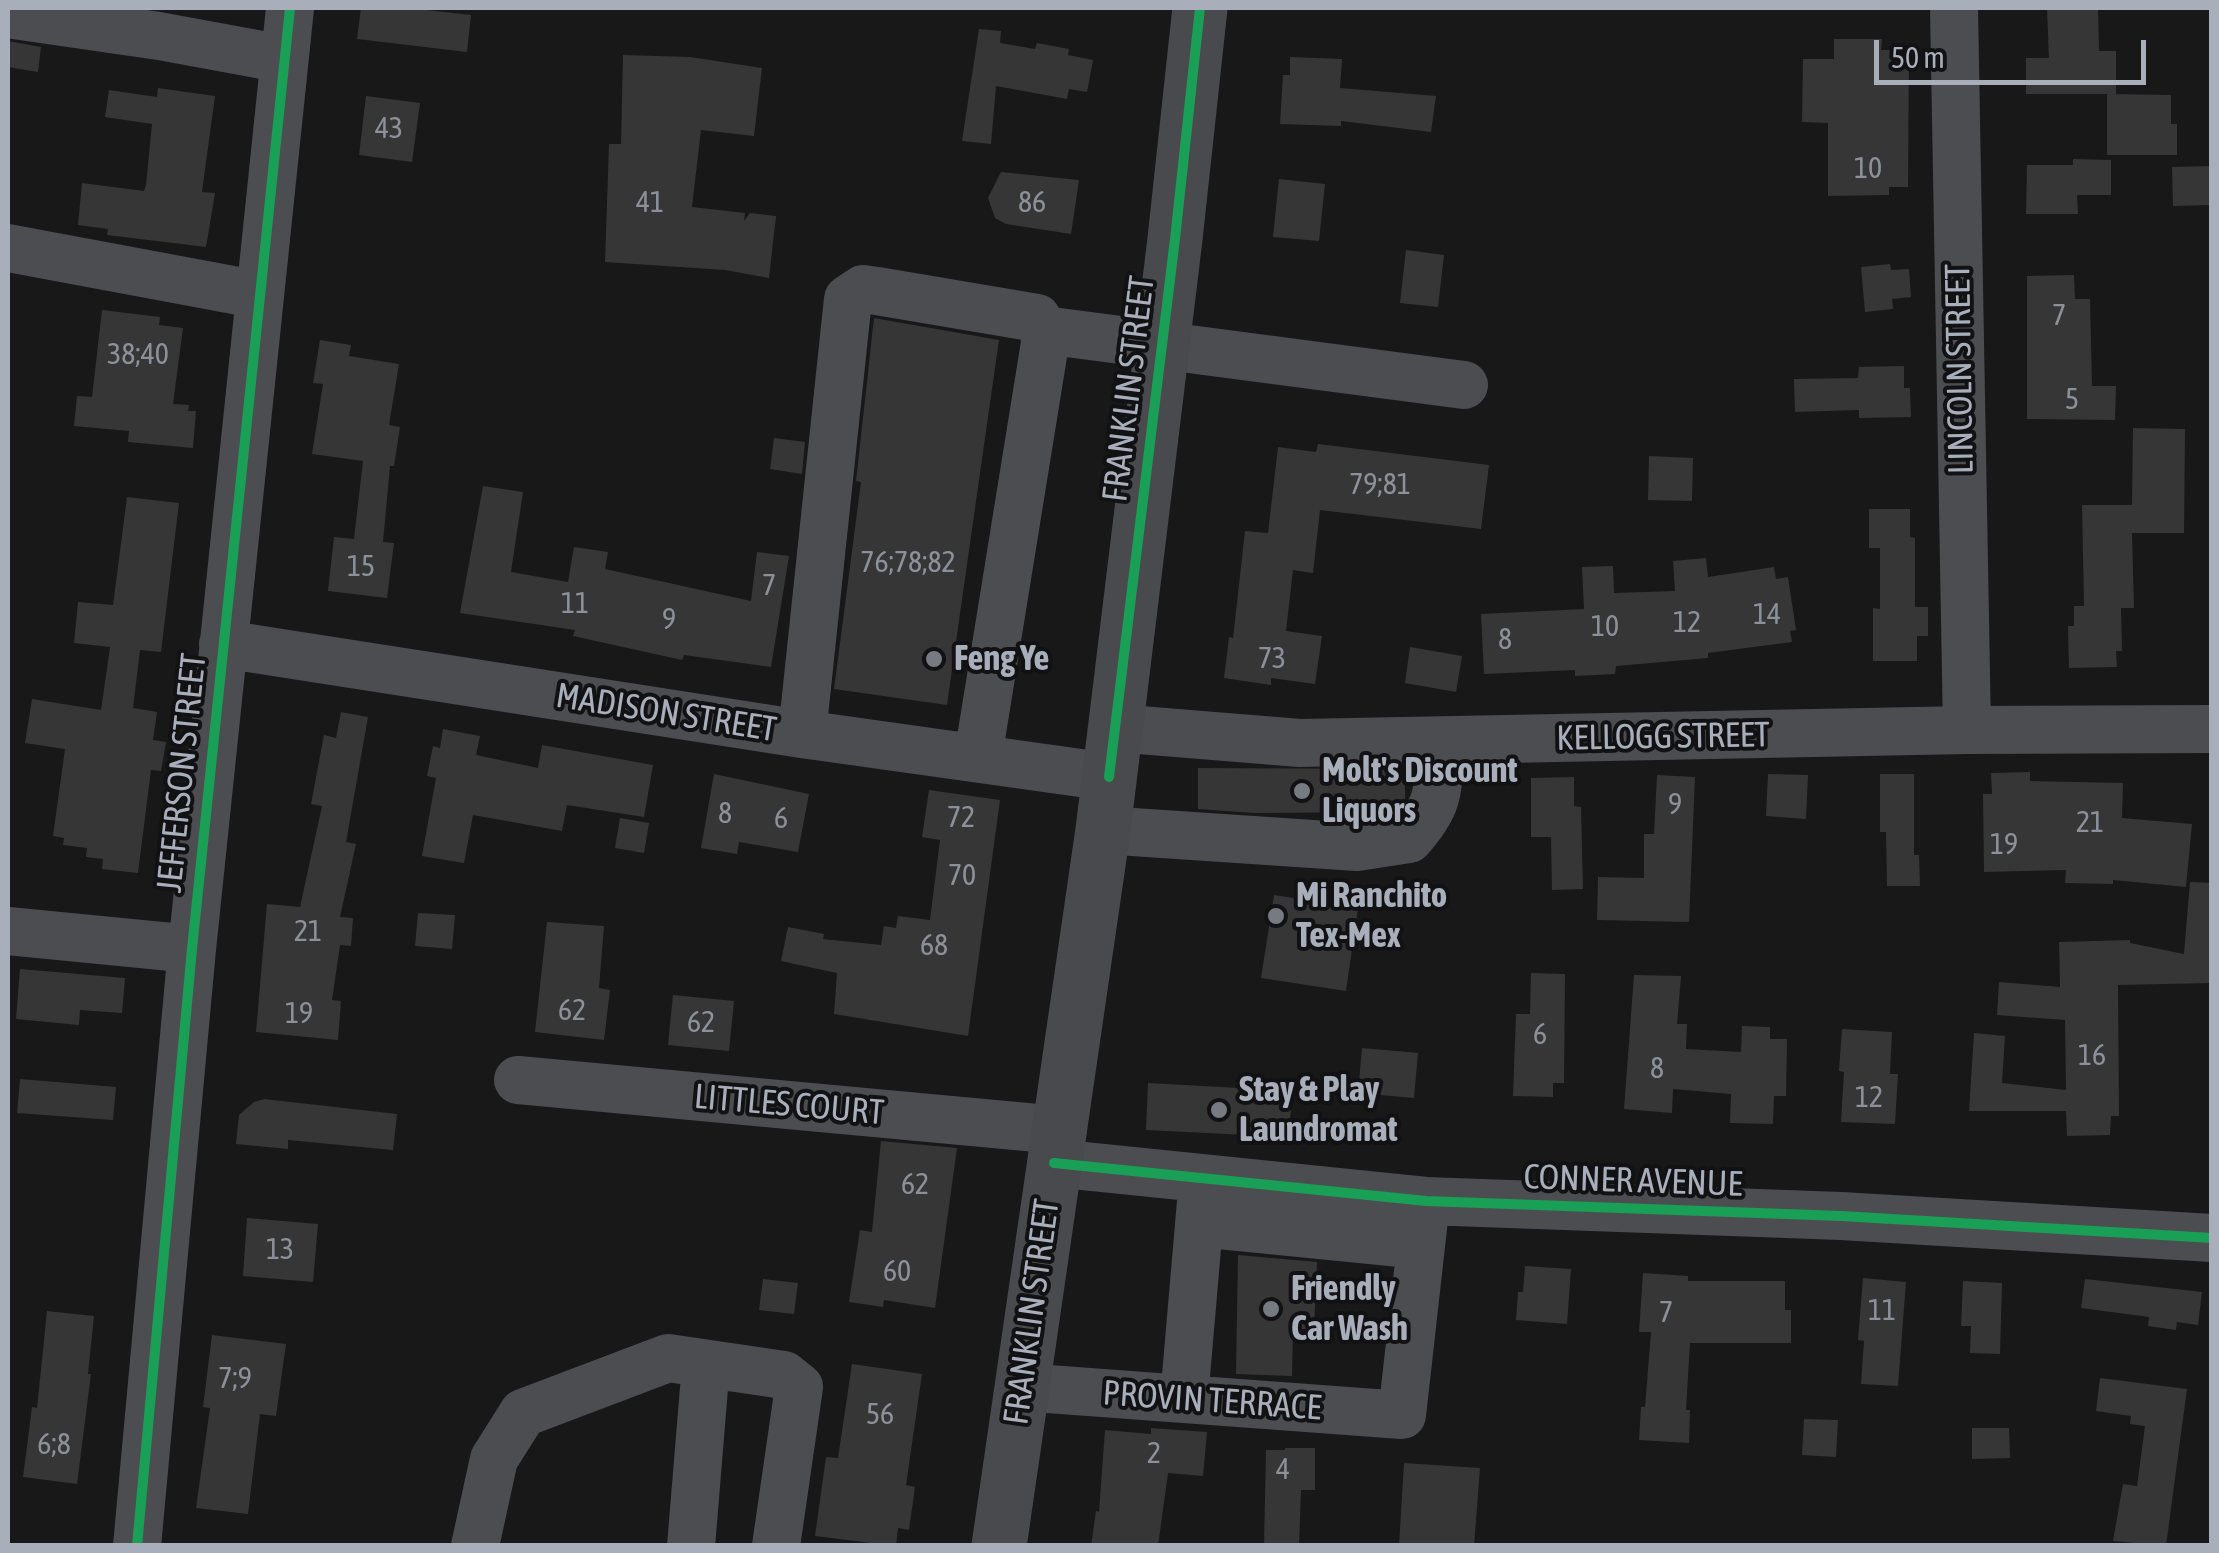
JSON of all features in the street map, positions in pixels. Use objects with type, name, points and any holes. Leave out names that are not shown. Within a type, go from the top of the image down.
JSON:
[{"type":"main road","name":"FRANKLIN STREET","points":[[999,1546],[1103,830],[1200,8]]},
{"type":"street","name":"JEFFERSON STREET","points":[[138,1546],[192,949],[290,8]]},
{"type":"street","name":"LINCOLN STREET","points":[[1954,8],[1967,730]]},
{"type":"street","points":[[14,15],[284,58]]},
{"type":"street","points":[[8,248],[260,295]]},
{"type":"street","points":[[802,734],[848,299],[864,290],[877,291],[1036,318],[1044,330],[1046,343],[978,758]]},
{"type":"street","points":[[1044,330],[1464,384]]},
{"type":"street","name":"MADISON STREET","points":[[223,644],[978,758],[1112,753]]},
{"type":"street","name":"KELLOGG STREET","points":[[1112,753],[1300,744],[1967,730],[2212,729]]},
{"type":"street","points":[[1103,830],[1357,847],[1410,839],[1430,816],[1438,791],[1439,742]]},
{"type":"street","points":[[8,932],[192,949]]},
{"type":"street","name":"LITTLES COURT","points":[[518,1080],[1056,1146]]},
{"type":"street","name":"CONNER AVENUE","points":[[1056,1146],[1201,1200],[1423,1223],[1841,1216],[2212,1238]]},
{"type":"street","points":[[1184,1399],[1201,1200]]},
{"type":"street","name":"PROVIN TERRACE","points":[[1021,1387],[1402,1415],[1423,1223]]},
{"type":"street","points":[[475,1546],[494,1459],[523,1412],[668,1358],[784,1374],[799,1386],[776,1546]]},
{"type":"street","points":[[691,1546],[706,1364]]},
{"type":"building","points":[[361,8],[409,8],[471,15],[467,52],[357,39]]},
{"type":"building","points":[[2047,8],[2098,8],[2099,51],[2116,51],[2116,94],[2026,94],[2026,58],[2049,58]]},
{"type":"building","points":[[979,29],[1001,31],[1000,43],[1035,49],[1037,43],[1069,49],[1068,55],[1093,60],[1087,92],[1069,89],[1067,99],[996,86],[991,144],[962,141]]},
{"type":"building","points":[[1834,39],[1882,39],[1881,50],[1909,50],[1908,187],[1889,187],[1889,195],[1828,196],[1828,123],[1802,122],[1803,59],[1834,59]]},
{"type":"building","points":[[8,41],[41,47],[38,72],[8,67]]},
{"type":"building","points":[[623,55],[690,57],[762,68],[754,136],[701,130],[692,207],[745,213],[744,221],[750,213],[776,216],[769,278],[725,270],[605,262],[609,144],[621,144]]},
{"type":"building","points":[[1290,57],[1342,59],[1340,88],[1436,96],[1431,132],[1341,121],[1341,126],[1280,124],[1283,75],[1290,75]]},
{"type":"building","points":[[158,88],[215,96],[202,192],[215,193],[206,247],[107,235],[108,229],[78,225],[82,183],[144,191],[146,185],[152,124],[105,117],[109,90],[157,97]]},
{"type":"building","points":[[2107,94],[2171,95],[2171,124],[2177,124],[2177,155],[2107,155]]},
{"type":"building","points":[[366,96],[420,103],[412,162],[359,155]]},
{"type":"building","points":[[2073,159],[2111,160],[2111,195],[2077,195],[2078,214],[2026,214],[2027,165],[2073,165]]},
{"type":"building","points":[[2212,166],[2212,205],[2173,206],[2172,167]]},
{"type":"building","points":[[1001,172],[1079,180],[1071,234],[1006,224],[995,218],[988,198]]},
{"type":"building","points":[[1279,179],[1325,184],[1319,241],[1273,237]]},
{"type":"building","points":[[1406,250],[1444,255],[1438,307],[1400,303]]},
{"type":"building","points":[[1890,264],[1891,270],[1909,269],[1911,297],[1892,299],[1893,309],[1865,312],[1861,267]]},
{"type":"building","points":[[2074,275],[2075,299],[2090,299],[2092,386],[2116,386],[2115,420],[2027,419],[2027,276]]},
{"type":"building","points":[[102,310],[160,317],[159,325],[183,328],[173,404],[189,405],[188,411],[196,411],[193,448],[128,442],[129,431],[74,426],[77,396],[92,397]]},
{"type":"building","points":[[874,318],[999,340],[947,705],[834,689],[861,482],[856,481]]},
{"type":"building","points":[[320,340],[351,345],[349,356],[399,364],[389,425],[400,427],[394,466],[390,466],[383,542],[394,543],[387,598],[328,591],[334,537],[354,539],[363,461],[312,454],[323,384],[313,383]]},
{"type":"building","points":[[1904,366],[1911,417],[1859,418],[1859,410],[1795,412],[1794,379],[1858,378],[1859,367]]},
{"type":"building","points":[[2133,428],[2185,429],[2184,533],[2132,533],[2134,608],[2121,608],[2122,651],[2116,651],[2117,667],[2069,668],[2068,626],[2074,626],[2074,606],[2084,606],[2082,505],[2132,505]]},
{"type":"building","points":[[774,438],[805,442],[802,474],[770,469]]},
{"type":"building","points":[[1318,444],[1489,465],[1481,529],[1320,510],[1313,573],[1293,570],[1286,631],[1322,636],[1315,684],[1271,678],[1271,685],[1224,678],[1229,637],[1233,638],[1245,531],[1268,533],[1278,447],[1316,452]]},
{"type":"building","points":[[1649,456],[1693,458],[1692,501],[1648,500]]},
{"type":"building","points":[[483,486],[523,492],[511,572],[568,582],[574,547],[608,552],[605,569],[751,601],[757,552],[789,556],[771,667],[684,655],[682,660],[573,636],[575,630],[460,613]]},
{"type":"building","points":[[127,497],[179,503],[161,652],[140,650],[133,708],[157,712],[153,740],[166,742],[161,771],[151,770],[138,873],[102,869],[103,859],[86,857],[87,848],[63,845],[64,838],[53,836],[65,749],[25,743],[32,699],[101,710],[110,647],[74,643],[78,602],[113,605]]},
{"type":"building","points":[[1869,509],[1910,509],[1910,537],[1915,538],[1915,607],[1928,607],[1928,636],[1917,636],[1917,661],[1873,661],[1873,608],[1880,609],[1880,548],[1869,548]]},
{"type":"building","points":[[1706,558],[1708,577],[1774,567],[1776,579],[1788,577],[1796,630],[1790,631],[1792,642],[1708,653],[1708,658],[1616,666],[1615,674],[1575,676],[1575,670],[1484,674],[1481,614],[1584,609],[1582,567],[1613,566],[1614,593],[1675,591],[1673,561]]},
{"type":"building","points":[[1410,647],[1462,656],[1456,692],[1405,683]]},
{"type":"building","points":[[341,712],[368,717],[346,842],[356,844],[340,917],[353,918],[351,946],[340,945],[332,1000],[341,1001],[338,1040],[256,1032],[267,904],[300,907],[322,806],[311,804],[324,735],[336,738]]},
{"type":"building","points":[[443,729],[480,736],[476,755],[538,768],[542,745],[653,765],[644,817],[567,805],[562,831],[473,815],[464,863],[422,856],[436,778],[427,776],[433,746],[440,748]]},
{"type":"building","name":"Molt's Discount Liquors","points":[[1198,768],[1392,769],[1392,776],[1405,776],[1405,799],[1400,807],[1392,807],[1392,812],[1254,813],[1198,809]]},
{"type":"building","points":[[2030,772],[2030,781],[2123,783],[2122,818],[2192,824],[2186,887],[2113,880],[2113,884],[2065,883],[2066,870],[1984,872],[1983,794],[1992,794],[1991,773]]},
{"type":"building","points":[[714,774],[809,794],[798,852],[739,842],[737,854],[701,848]]},
{"type":"building","points":[[1768,774],[1808,775],[1806,819],[1766,816]]},
{"type":"building","points":[[1880,774],[1914,774],[1914,855],[1919,855],[1920,886],[1887,886],[1886,832],[1880,832]]},
{"type":"building","points":[[1657,775],[1695,777],[1689,922],[1597,920],[1598,877],[1644,878],[1644,834],[1654,834]]},
{"type":"building","points":[[1574,777],[1574,806],[1581,807],[1583,889],[1552,890],[1551,837],[1531,837],[1531,778]]},
{"type":"building","points":[[929,790],[1000,800],[968,1036],[834,1014],[837,973],[781,961],[788,927],[824,934],[823,939],[881,945],[884,926],[896,928],[898,916],[930,920],[940,840],[922,837]]},
{"type":"building","points":[[620,818],[649,823],[644,853],[615,848]]},
{"type":"building","points":[[2190,882],[2212,883],[2212,983],[2118,985],[2119,1116],[2111,1116],[2110,1135],[2067,1136],[2066,1111],[1969,1111],[1974,1033],[2005,1036],[2002,1083],[2066,1090],[2065,1020],[1997,1015],[1999,982],[2060,987],[2059,942],[2130,940],[2184,954]]},
{"type":"building","points":[[1274,895],[1358,908],[1346,991],[1261,978]]},
{"type":"building","points":[[418,913],[455,915],[452,949],[415,946]]},
{"type":"building","points":[[547,922],[604,926],[599,988],[610,990],[604,1040],[535,1032]]},
{"type":"building","points":[[20,969],[125,978],[122,1013],[80,1010],[79,1025],[16,1019]]},
{"type":"building","points":[[1531,973],[1565,974],[1564,1083],[1553,1083],[1553,1097],[1513,1096],[1516,1014],[1530,1014]]},
{"type":"building","points":[[1634,975],[1681,976],[1677,1024],[1687,1024],[1686,1049],[1741,1052],[1742,1026],[1770,1027],[1770,1039],[1787,1039],[1786,1096],[1774,1096],[1773,1124],[1730,1123],[1731,1094],[1673,1089],[1672,1113],[1624,1109]]},
{"type":"building","points":[[673,995],[734,1001],[729,1051],[668,1045]]},
{"type":"building","points":[[1842,1029],[1892,1032],[1890,1074],[1898,1074],[1895,1124],[1841,1122]]},
{"type":"building","points":[[1362,1048],[1418,1053],[1414,1098],[1358,1093]]},
{"type":"building","points":[[20,1079],[116,1087],[113,1120],[17,1113]]},
{"type":"building","name":"Stay & Play Laundromat","points":[[1148,1083],[1294,1091],[1287,1137],[1146,1130]]},
{"type":"building","points":[[264,1099],[397,1114],[393,1150],[288,1140],[288,1149],[236,1144],[239,1115]]},
{"type":"building","points":[[881,1141],[957,1148],[935,1308],[884,1300],[883,1307],[849,1302],[860,1230],[872,1232]]},
{"type":"building","points":[[247,1218],[318,1224],[313,1282],[243,1276]]},
{"type":"building","name":"Friendly Car Wash","points":[[1238,1255],[1317,1262],[1314,1329],[1293,1329],[1292,1376],[1236,1374]]},
{"type":"building","points":[[1525,1266],[1571,1269],[1567,1324],[1516,1320]]},
{"type":"building","points":[[1643,1273],[1688,1276],[1688,1281],[1785,1281],[1785,1310],[1791,1310],[1791,1343],[1690,1343],[1686,1410],[1690,1410],[1689,1443],[1639,1440],[1651,1332],[1639,1332]]},
{"type":"building","points":[[1863,1278],[1906,1282],[1898,1386],[1861,1384],[1864,1341],[1858,1340]]},
{"type":"building","points":[[763,1279],[798,1283],[794,1314],[759,1310]]},
{"type":"building","points":[[2085,1279],[2202,1292],[2198,1325],[2177,1322],[2176,1330],[2148,1326],[2149,1317],[2081,1308]]},
{"type":"building","points":[[1963,1281],[2002,1283],[2000,1354],[1970,1353],[1971,1326],[1961,1326]]},
{"type":"building","points":[[47,1311],[94,1316],[77,1484],[23,1477],[32,1407],[37,1408]]},
{"type":"building","points":[[212,1335],[286,1344],[276,1416],[260,1414],[248,1514],[196,1508],[210,1408],[203,1407]]},
{"type":"building","points":[[852,1364],[922,1374],[906,1485],[915,1487],[909,1530],[898,1528],[896,1546],[815,1536],[826,1457],[838,1458]]},
{"type":"building","points":[[2100,1378],[2187,1389],[2166,1546],[2113,1541],[2123,1484],[2137,1486],[2145,1426],[2130,1424],[2131,1416],[2096,1411]]},
{"type":"building","points":[[1804,1419],[1838,1420],[1836,1457],[1802,1455]]},
{"type":"building","points":[[1151,1428],[1207,1432],[1203,1476],[1168,1473],[1158,1546],[1091,1546],[1096,1511],[1099,1512],[1105,1430],[1151,1434]]},
{"type":"building","points":[[1972,1428],[2009,1428],[2010,1458],[1972,1459]]},
{"type":"building","points":[[1315,1448],[1315,1490],[1301,1490],[1299,1546],[1264,1546],[1266,1450]]},
{"type":"building","points":[[1404,1463],[1480,1468],[1474,1546],[1399,1546]]},
{"type":"cycle path","points":[[137,1546],[192,949],[290,8]]},
{"type":"cycle path","points":[[1109,777],[1200,8]]},
{"type":"cycle path","points":[[1054,1163],[1426,1201],[1841,1216],[2212,1238]]},
{"type":"place","name":"Feng Ye","points":[[934,659]]},
{"type":"place","name":"Molt's Discount Liquors","points":[[1302,791]]},
{"type":"place","name":"Mi Ranchito Tex-Mex","points":[[1276,916]]},
{"type":"place","name":"Stay & Play Laundromat","points":[[1219,1110]]},
{"type":"place","name":"Friendly Car Wash","points":[[1271,1309]]}]
